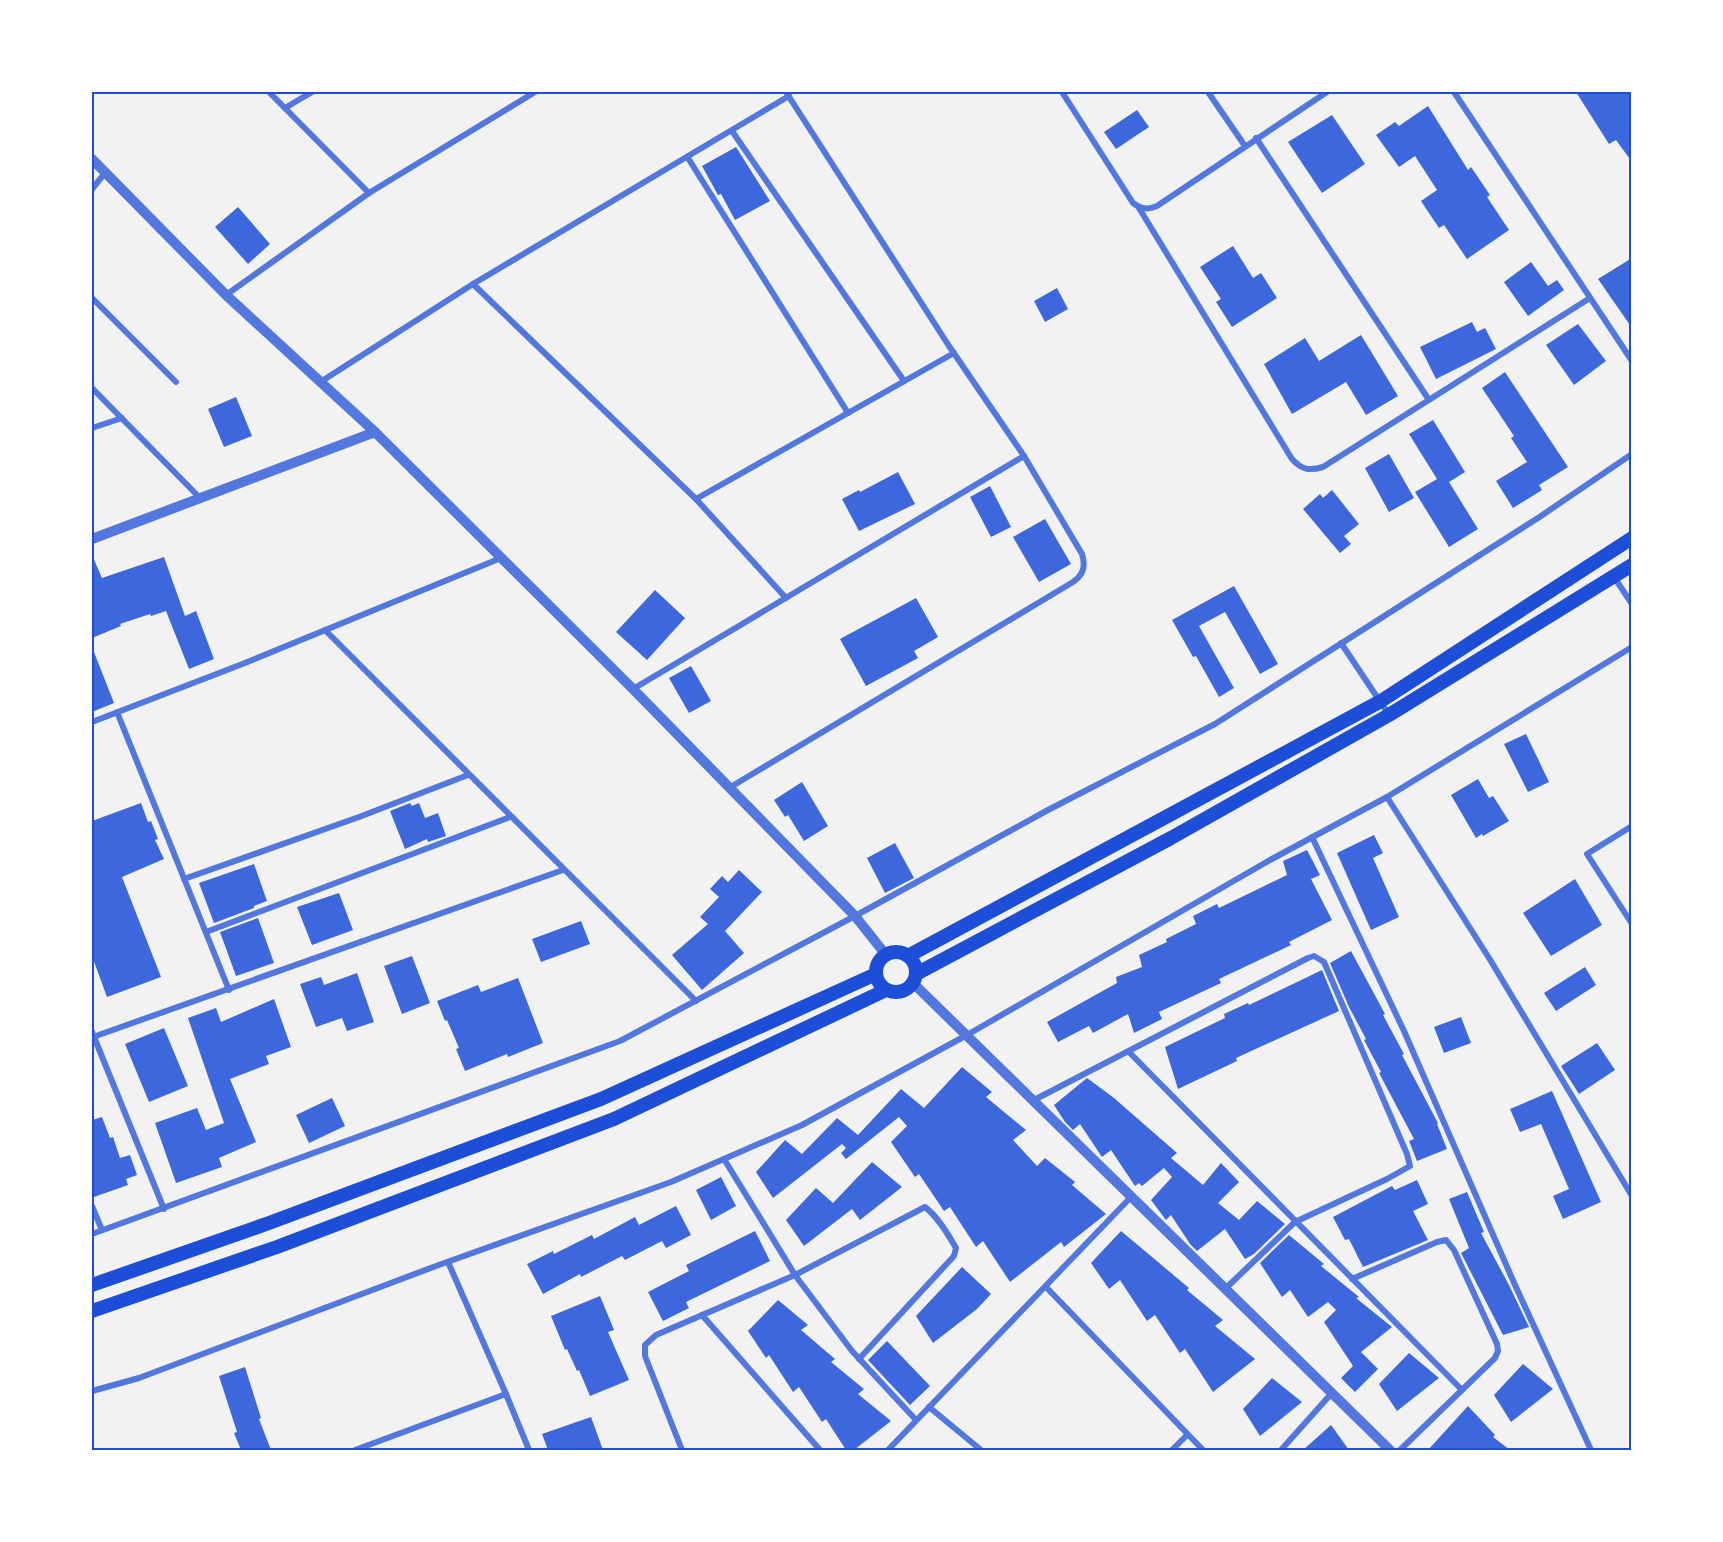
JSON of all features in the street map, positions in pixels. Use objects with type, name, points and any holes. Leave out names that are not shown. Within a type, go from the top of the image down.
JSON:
[{"type":"highway","points":[[908,956],[1381,701],[1632,538]]},
{"type":"highway","points":[[914,979],[915,967],[908,956],[895,952],[886,955],[879,962],[876,974],[881,986],[886,990],[899,992],[905,990],[914,979],[1389,715],[1632,565]]},
{"type":"highway","points":[[92,1286],[280,1219],[601,1099],[876,974]]},
{"type":"highway","points":[[92,1311],[277,1247],[614,1119],[886,990]]},
{"type":"street","points":[[269,92],[369,194]]},
{"type":"street","points":[[285,108],[312,92]]},
{"type":"street","points":[[226,295],[369,194],[535,92]]},
{"type":"street","points":[[1062,92],[1133,203],[1139,208],[1300,468],[1311,470],[1323,467],[1590,298]]},
{"type":"street","points":[[1208,92],[1245,146]]},
{"type":"street","points":[[1139,208],[1157,206],[1327,92]]},
{"type":"street","points":[[1454,92],[1632,361]]},
{"type":"street","points":[[322,381],[473,284],[688,158],[788,94],[954,353],[1024,456],[1084,560],[1082,576],[728,788]]},
{"type":"street","points":[[732,131],[904,381]]},
{"type":"street","points":[[1256,138],[1429,400]]},
{"type":"street","points":[[688,158],[848,413]]},
{"type":"street","points":[[92,159],[226,295],[375,432],[633,689],[855,916],[886,955]]},
{"type":"street","points":[[92,189],[105,173]]},
{"type":"street","points":[[473,284],[696,499],[786,598]]},
{"type":"street","points":[[92,298],[176,382]]},
{"type":"street","points":[[696,499],[954,353]]},
{"type":"street","points":[[92,388],[200,497]]},
{"type":"street","points":[[92,428],[122,418]]},
{"type":"street","points":[[92,539],[375,432]]},
{"type":"street","points":[[92,1234],[620,1041],[1048,810],[1215,724],[1538,518],[1632,454]]},
{"type":"street","points":[[633,689],[1024,456]]},
{"type":"street","points":[[92,722],[501,558]]},
{"type":"street","points":[[1613,576],[1632,604]]},
{"type":"street","points":[[325,630],[696,1001]]},
{"type":"street","points":[[1341,643],[1389,715]]},
{"type":"street","points":[[92,1391],[139,1378],[448,1262],[671,1182],[802,1125],[967,1035],[1312,837],[1387,797],[1632,647]]},
{"type":"street","points":[[117,712],[229,990]]},
{"type":"street","points":[[184,879],[468,775]]},
{"type":"street","points":[[1387,797],[1489,958],[1632,1196]]},
{"type":"street","points":[[206,932],[510,817]]},
{"type":"street","points":[[1632,826],[1587,854],[1632,924]]},
{"type":"street","points":[[1312,837],[1404,1031],[1515,1285],[1591,1450]]},
{"type":"street","points":[[164,1209],[92,1035],[229,990],[563,870]]},
{"type":"street","points":[[1034,1100],[1308,958],[1314,956],[1324,962],[1407,1154],[1410,1166],[1295,1222],[1224,1289]]},
{"type":"street","points":[[914,979],[967,1035],[1389,1450]]},
{"type":"street","points":[[1129,1052],[1462,1390]]},
{"type":"street","points":[[724,1159],[795,1275],[859,1359],[916,1420]]},
{"type":"street","points":[[888,1450],[1131,1197]]},
{"type":"street","points":[[92,1206],[102,1230]]},
{"type":"street","points":[[682,1450],[645,1356],[645,1345],[656,1335],[795,1275],[925,1207],[932,1212],[956,1248],[954,1256],[859,1359]]},
{"type":"street","points":[[1352,1279],[1446,1240],[1454,1250],[1497,1344],[1498,1351],[1495,1358],[1400,1450]]},
{"type":"street","points":[[448,1262],[529,1450]]},
{"type":"street","points":[[1046,1287],[1203,1450]]},
{"type":"street","points":[[702,1315],[820,1450]]},
{"type":"street","points":[[355,1450],[506,1394]]},
{"type":"street","points":[[1281,1450],[1331,1394]]},
{"type":"street","points":[[929,1407],[981,1450]]},
{"type":"street","points":[[1172,1450],[1187,1435]]},
{"type":"building","points":[[1576,92],[1632,92],[1632,162],[1616,140],[1609,144]]},
{"type":"building","points":[[1428,106],[1468,170],[1471,167],[1490,195],[1487,197],[1509,230],[1467,259],[1444,225],[1439,228],[1421,201],[1437,190],[1415,156],[1399,167],[1376,135],[1395,122],[1399,126]]},
{"type":"building","points":[[1137,110],[1149,127],[1116,149],[1104,132]]},
{"type":"building","points":[[1332,115],[1365,164],[1322,193],[1288,142]]},
{"type":"building","points":[[736,147],[770,201],[735,220],[702,166]]},
{"type":"building","points":[[238,207],[270,244],[248,264],[215,227]]},
{"type":"building","points":[[1233,246],[1253,278],[1261,273],[1277,298],[1232,327],[1216,302],[1221,299],[1200,267]]},
{"type":"building","points":[[1632,258],[1632,328],[1598,279]]},
{"type":"building","points":[[1531,262],[1548,286],[1557,280],[1564,290],[1528,316],[1504,282]]},
{"type":"building","points":[[1057,288],[1068,309],[1045,322],[1034,301]]},
{"type":"building","points":[[1472,322],[1477,332],[1485,328],[1496,349],[1436,379],[1420,347]]},
{"type":"building","points":[[1578,324],[1606,361],[1574,385],[1546,345]]},
{"type":"building","points":[[1361,335],[1398,396],[1366,415],[1346,382],[1292,414],[1264,364],[1305,338],[1319,361]]},
{"type":"building","points":[[1505,372],[1568,467],[1539,485],[1542,490],[1513,508],[1496,481],[1527,462],[1511,438],[1514,436],[1482,388]]},
{"type":"building","points":[[236,397],[252,436],[224,447],[208,409]]},
{"type":"building","points":[[1433,420],[1465,472],[1449,482],[1478,529],[1449,547],[1415,492],[1437,479],[1409,434]]},
{"type":"building","points":[[1389,454],[1414,498],[1389,512],[1365,468]]},
{"type":"building","points":[[898,472],[915,504],[859,531],[842,499]]},
{"type":"building","points":[[990,486],[1011,527],[991,537],[970,497]]},
{"type":"building","points":[[1332,490],[1359,524],[1344,536],[1351,544],[1340,553],[1303,509],[1320,494],[1323,498]]},
{"type":"building","points":[[1045,519],[1071,564],[1039,582],[1013,537]]},
{"type":"building","points":[[92,555],[102,578],[164,557],[185,616],[196,611],[214,659],[189,669],[166,611],[120,624],[121,626],[92,638]]},
{"type":"building","points":[[1234,586],[1278,664],[1260,674],[1225,612],[1199,626],[1234,688],[1219,697],[1172,620]]},
{"type":"building","points":[[655,590],[685,618],[647,660],[616,632]]},
{"type":"building","points":[[916,598],[938,637],[914,651],[918,658],[866,686],[840,639]]},
{"type":"building","points":[[92,647],[114,703],[92,712]]},
{"type":"building","points":[[691,666],[711,701],[689,713],[669,678]]},
{"type":"building","points":[[1526,734],[1549,782],[1528,792],[1504,744]]},
{"type":"building","points":[[1478,779],[1489,798],[1493,796],[1509,821],[1476,838],[1451,795]]},
{"type":"building","points":[[802,782],[828,826],[804,841],[788,815],[785,817],[774,800]]},
{"type":"building","points":[[141,803],[148,822],[151,821],[158,839],[155,840],[164,859],[122,877],[161,977],[107,997],[92,956],[92,821]]},
{"type":"building","points":[[410,803],[412,806],[419,803],[425,818],[438,813],[446,836],[428,842],[427,839],[405,849],[390,811]]},
{"type":"building","points":[[1374,835],[1383,853],[1373,858],[1399,917],[1371,930],[1337,853]]},
{"type":"building","points":[[895,843],[914,878],[885,893],[867,858]]},
{"type":"building","points":[[1307,850],[1320,875],[1311,879],[1332,920],[1289,942],[1291,945],[1219,979],[1221,983],[1159,1012],[1162,1019],[1134,1033],[1128,1014],[1093,1033],[1089,1026],[1058,1042],[1047,1022],[1117,983],[1116,977],[1142,967],[1139,955],[1167,942],[1166,939],[1196,924],[1193,916],[1217,904],[1219,908],[1287,875],[1283,861]]},
{"type":"building","points":[[254,864],[267,901],[214,923],[199,883]]},
{"type":"building","points":[[739,870],[762,892],[725,931],[744,953],[702,990],[672,955],[708,924],[700,917],[719,897],[710,889],[722,876],[728,882]]},
{"type":"building","points":[[1575,879],[1602,925],[1551,956],[1523,913]]},
{"type":"building","points":[[339,893],[353,930],[312,945],[297,907]]},
{"type":"building","points":[[258,918],[274,963],[236,976],[220,932]]},
{"type":"building","points":[[581,921],[590,944],[541,962],[532,939]]},
{"type":"building","points":[[1351,951],[1385,1014],[1383,1015],[1404,1054],[1402,1055],[1438,1123],[1447,1149],[1417,1161],[1409,1141],[1414,1139],[1379,1073],[1381,1072],[1364,1040],[1366,1039],[1330,963]]},
{"type":"building","points":[[412,956],[430,1003],[402,1014],[384,966]]},
{"type":"building","points":[[1585,967],[1596,985],[1556,1011],[1544,993]]},
{"type":"building","points":[[1322,970],[1339,1011],[1236,1058],[1237,1061],[1178,1089],[1165,1047],[1225,1018],[1224,1014],[1248,1003],[1249,1005]]},
{"type":"building","points":[[357,973],[374,1022],[347,1031],[342,1018],[316,1027],[300,984],[321,977],[324,985]]},
{"type":"building","points":[[518,978],[543,1043],[508,1057],[507,1054],[465,1071],[456,1049],[459,1048],[437,1001],[478,985],[481,992]]},
{"type":"building","points":[[274,999],[291,1047],[266,1056],[269,1064],[230,1079],[256,1142],[219,1158],[222,1167],[176,1183],[155,1123],[197,1108],[206,1130],[224,1123],[188,1018],[216,1008],[221,1022]]},
{"type":"building","points":[[1461,1017],[1471,1043],[1444,1053],[1434,1027]]},
{"type":"building","points":[[164,1028],[188,1086],[149,1102],[125,1044]]},
{"type":"building","points":[[1597,1043],[1615,1070],[1579,1094],[1561,1066]]},
{"type":"building","points":[[962,1067],[992,1092],[986,1097],[1026,1130],[1013,1140],[1037,1166],[1045,1158],[1075,1182],[1072,1185],[1106,1214],[1064,1247],[1061,1242],[1010,1282],[983,1241],[976,1247],[950,1207],[944,1211],[919,1174],[915,1177],[891,1142],[907,1126],[899,1117],[846,1159],[841,1153],[846,1148],[842,1144],[773,1198],[756,1172],[785,1140],[802,1154],[837,1118],[858,1135],[901,1089],[924,1108]]},
{"type":"building","points":[[1087,1078],[1114,1098],[1177,1153],[1171,1158],[1203,1185],[1221,1163],[1239,1182],[1218,1203],[1239,1220],[1257,1201],[1285,1224],[1254,1254],[1245,1259],[1225,1229],[1197,1251],[1171,1215],[1166,1220],[1151,1200],[1172,1177],[1164,1168],[1142,1186],[1139,1183],[1135,1186],[1111,1150],[1102,1157],[1080,1124],[1073,1130],[1054,1105]]},
{"type":"building","points":[[1552,1091],[1601,1202],[1563,1219],[1553,1196],[1569,1189],[1541,1124],[1520,1132],[1510,1109]]},
{"type":"building","points":[[332,1098],[345,1126],[309,1143],[296,1115]]},
{"type":"building","points":[[102,1117],[110,1138],[113,1137],[120,1158],[130,1155],[137,1175],[126,1179],[128,1185],[94,1197],[92,1190],[92,1120]]},
{"type":"building","points":[[872,1162],[902,1187],[860,1220],[852,1209],[804,1246],[786,1220],[816,1188],[833,1203]]},
{"type":"building","points":[[721,1177],[736,1206],[711,1220],[696,1190]]},
{"type":"building","points":[[1417,1180],[1428,1204],[1413,1211],[1428,1240],[1363,1267],[1349,1239],[1345,1240],[1333,1217],[1392,1186],[1395,1190]]},
{"type":"building","points":[[1467,1192],[1484,1232],[1481,1233],[1529,1327],[1503,1335],[1461,1253],[1469,1248],[1449,1199]]},
{"type":"building","points":[[676,1206],[691,1235],[666,1248],[662,1241],[625,1260],[622,1256],[581,1277],[580,1274],[543,1294],[527,1264],[553,1251],[554,1254],[592,1235],[594,1239],[635,1217],[639,1225]]},
{"type":"building","points":[[755,1231],[770,1261],[686,1302],[689,1308],[663,1321],[648,1292],[689,1271],[686,1265]]},
{"type":"building","points":[[1121,1231],[1223,1320],[1215,1326],[1255,1359],[1213,1392],[1185,1349],[1180,1353],[1155,1315],[1147,1321],[1120,1280],[1109,1289],[1091,1263]]},
{"type":"building","points":[[1289,1235],[1324,1264],[1321,1266],[1359,1297],[1356,1298],[1392,1327],[1361,1352],[1378,1369],[1355,1392],[1341,1378],[1353,1366],[1324,1322],[1336,1310],[1328,1302],[1308,1317],[1290,1290],[1282,1297],[1260,1263]]},
{"type":"building","points":[[962,1267],[991,1294],[977,1309],[933,1343],[916,1316]]},
{"type":"building","points":[[600,1296],[614,1330],[608,1332],[629,1380],[590,1396],[579,1370],[577,1371],[567,1349],[565,1350],[551,1316]]},
{"type":"building","points":[[778,1300],[808,1325],[801,1330],[835,1359],[831,1362],[864,1389],[858,1394],[891,1421],[854,1450],[846,1450],[826,1419],[822,1422],[799,1387],[793,1392],[769,1355],[766,1358],[748,1331]]},
{"type":"building","points":[[887,1341],[930,1386],[910,1405],[868,1360]]},
{"type":"building","points":[[1409,1353],[1439,1378],[1397,1411],[1379,1384]]},
{"type":"building","points":[[1523,1364],[1553,1389],[1511,1422],[1494,1395]]},
{"type":"building","points":[[245,1367],[261,1418],[259,1419],[271,1450],[241,1450],[234,1433],[237,1432],[219,1376]]},
{"type":"building","points":[[1272,1378],[1302,1402],[1260,1436],[1243,1409]]},
{"type":"building","points":[[1468,1406],[1495,1435],[1493,1437],[1510,1450],[1428,1450]]},
{"type":"building","points":[[591,1417],[603,1450],[548,1450],[542,1434]]},
{"type":"building","points":[[1331,1425],[1349,1450],[1303,1450]]}]
